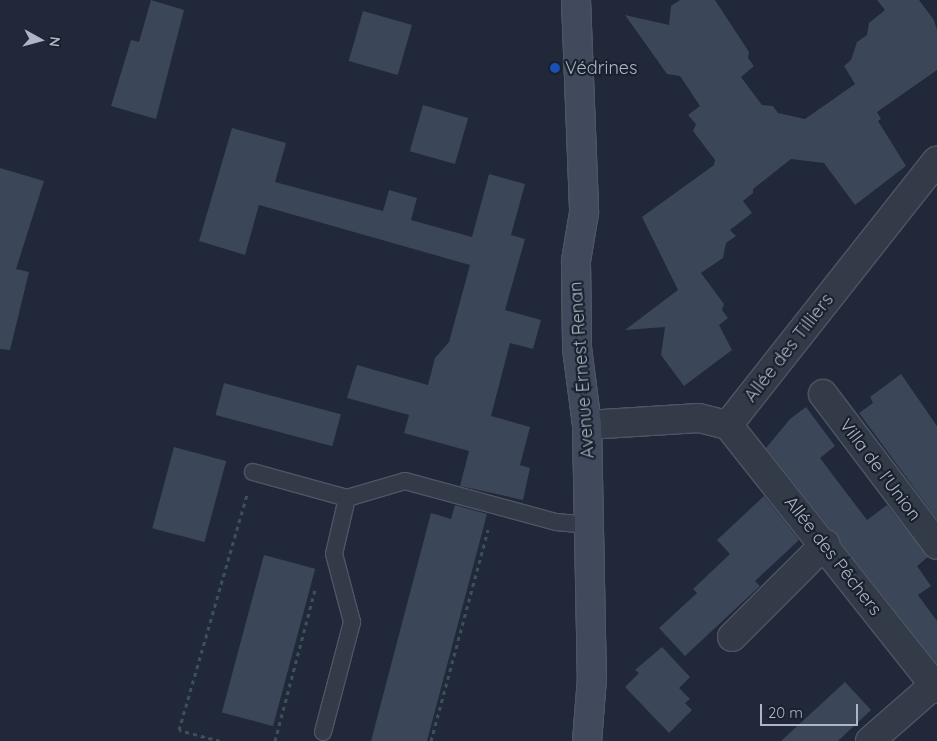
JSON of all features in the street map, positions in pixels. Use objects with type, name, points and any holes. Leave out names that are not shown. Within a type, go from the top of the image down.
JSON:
[{"type":"street","name":"Avenue Ernest Renan","points":[[576,0],[584,212],[576,261],[577,348],[587,425],[590,525],[592,678],[586,741]]},
{"type":"street","name":"Allée des Tilliers","points":[[728,425],[937,160]]},
{"type":"street","name":"Villa de l'Union","points":[[823,394],[937,545]]},
{"type":"street","points":[[587,425],[698,418],[728,425]]},
{"type":"street","name":"Allée des Pêchers","points":[[728,425],[825,544],[936,687]]},
{"type":"street","points":[[732,638],[825,544]]},
{"type":"street","points":[[870,741],[936,687]]},
{"type":"lane","points":[[254,472],[347,498],[405,481],[556,522],[590,525]]},
{"type":"lane","points":[[323,732],[352,622],[334,554],[347,498]]},
{"type":"path","points":[[220,741],[179,730],[254,472]]},
{"type":"path","points":[[431,741],[494,505]]},
{"type":"path","points":[[275,741],[321,566],[334,554]]},
{"type":"building","points":[[151,0],[184,10],[156,119],[111,106],[131,40],[139,42]]},
{"type":"building","points":[[680,0],[715,0],[749,52],[748,58],[754,66],[741,77],[762,105],[773,106],[778,113],[805,119],[855,84],[844,66],[851,60],[857,42],[867,35],[869,23],[885,10],[877,0],[919,0],[934,20],[937,30],[937,70],[877,112],[881,119],[878,121],[906,166],[855,205],[824,163],[791,159],[753,189],[753,193],[743,201],[752,213],[730,230],[736,236],[726,243],[723,258],[701,273],[724,304],[722,310],[728,318],[719,325],[732,350],[684,386],[661,355],[665,327],[625,330],[678,290],[642,217],[714,165],[715,160],[693,131],[696,124],[688,115],[700,106],[680,76],[667,74],[625,15],[669,25],[671,6]]},
{"type":"building","points":[[363,11],[412,25],[398,75],[349,61]]},
{"type":"building","points":[[423,105],[468,118],[455,164],[410,151]]},
{"type":"building","points":[[232,128],[286,143],[275,182],[383,211],[389,190],[417,198],[411,220],[472,237],[489,174],[525,184],[511,235],[525,239],[505,310],[541,320],[533,349],[510,343],[491,416],[530,427],[520,465],[530,468],[523,500],[460,486],[469,451],[404,433],[409,415],[347,398],[357,365],[428,385],[435,358],[449,342],[470,265],[259,205],[245,255],[199,241]]},
{"type":"building","points":[[0,168],[44,181],[16,269],[29,272],[10,350],[0,349]]},
{"type":"building","points":[[901,374],[937,426],[937,519],[859,413],[873,403],[870,397]]},
{"type":"building","points":[[224,383],[341,414],[332,446],[215,415]]},
{"type":"building","points":[[806,407],[835,446],[820,458],[867,520],[887,505],[928,557],[917,566],[931,586],[918,595],[937,621],[937,664],[766,448],[790,419]]},
{"type":"building","points":[[174,447],[226,461],[204,542],[152,528]]},
{"type":"building","points":[[764,496],[799,540],[755,581],[760,586],[685,656],[659,628],[697,593],[693,589],[730,554],[717,540]]},
{"type":"building","points":[[455,505],[487,514],[427,741],[371,741],[431,513],[451,519]]},
{"type":"building","points":[[264,555],[315,569],[273,726],[222,712]]},
{"type":"building","points":[[662,647],[690,677],[679,688],[690,699],[685,703],[692,710],[669,733],[625,687],[639,673],[635,670]]},
{"type":"building","points":[[845,682],[871,710],[838,741],[781,741]]},
{"type":"place","name":"Védrines","points":[[555,68]]}]
